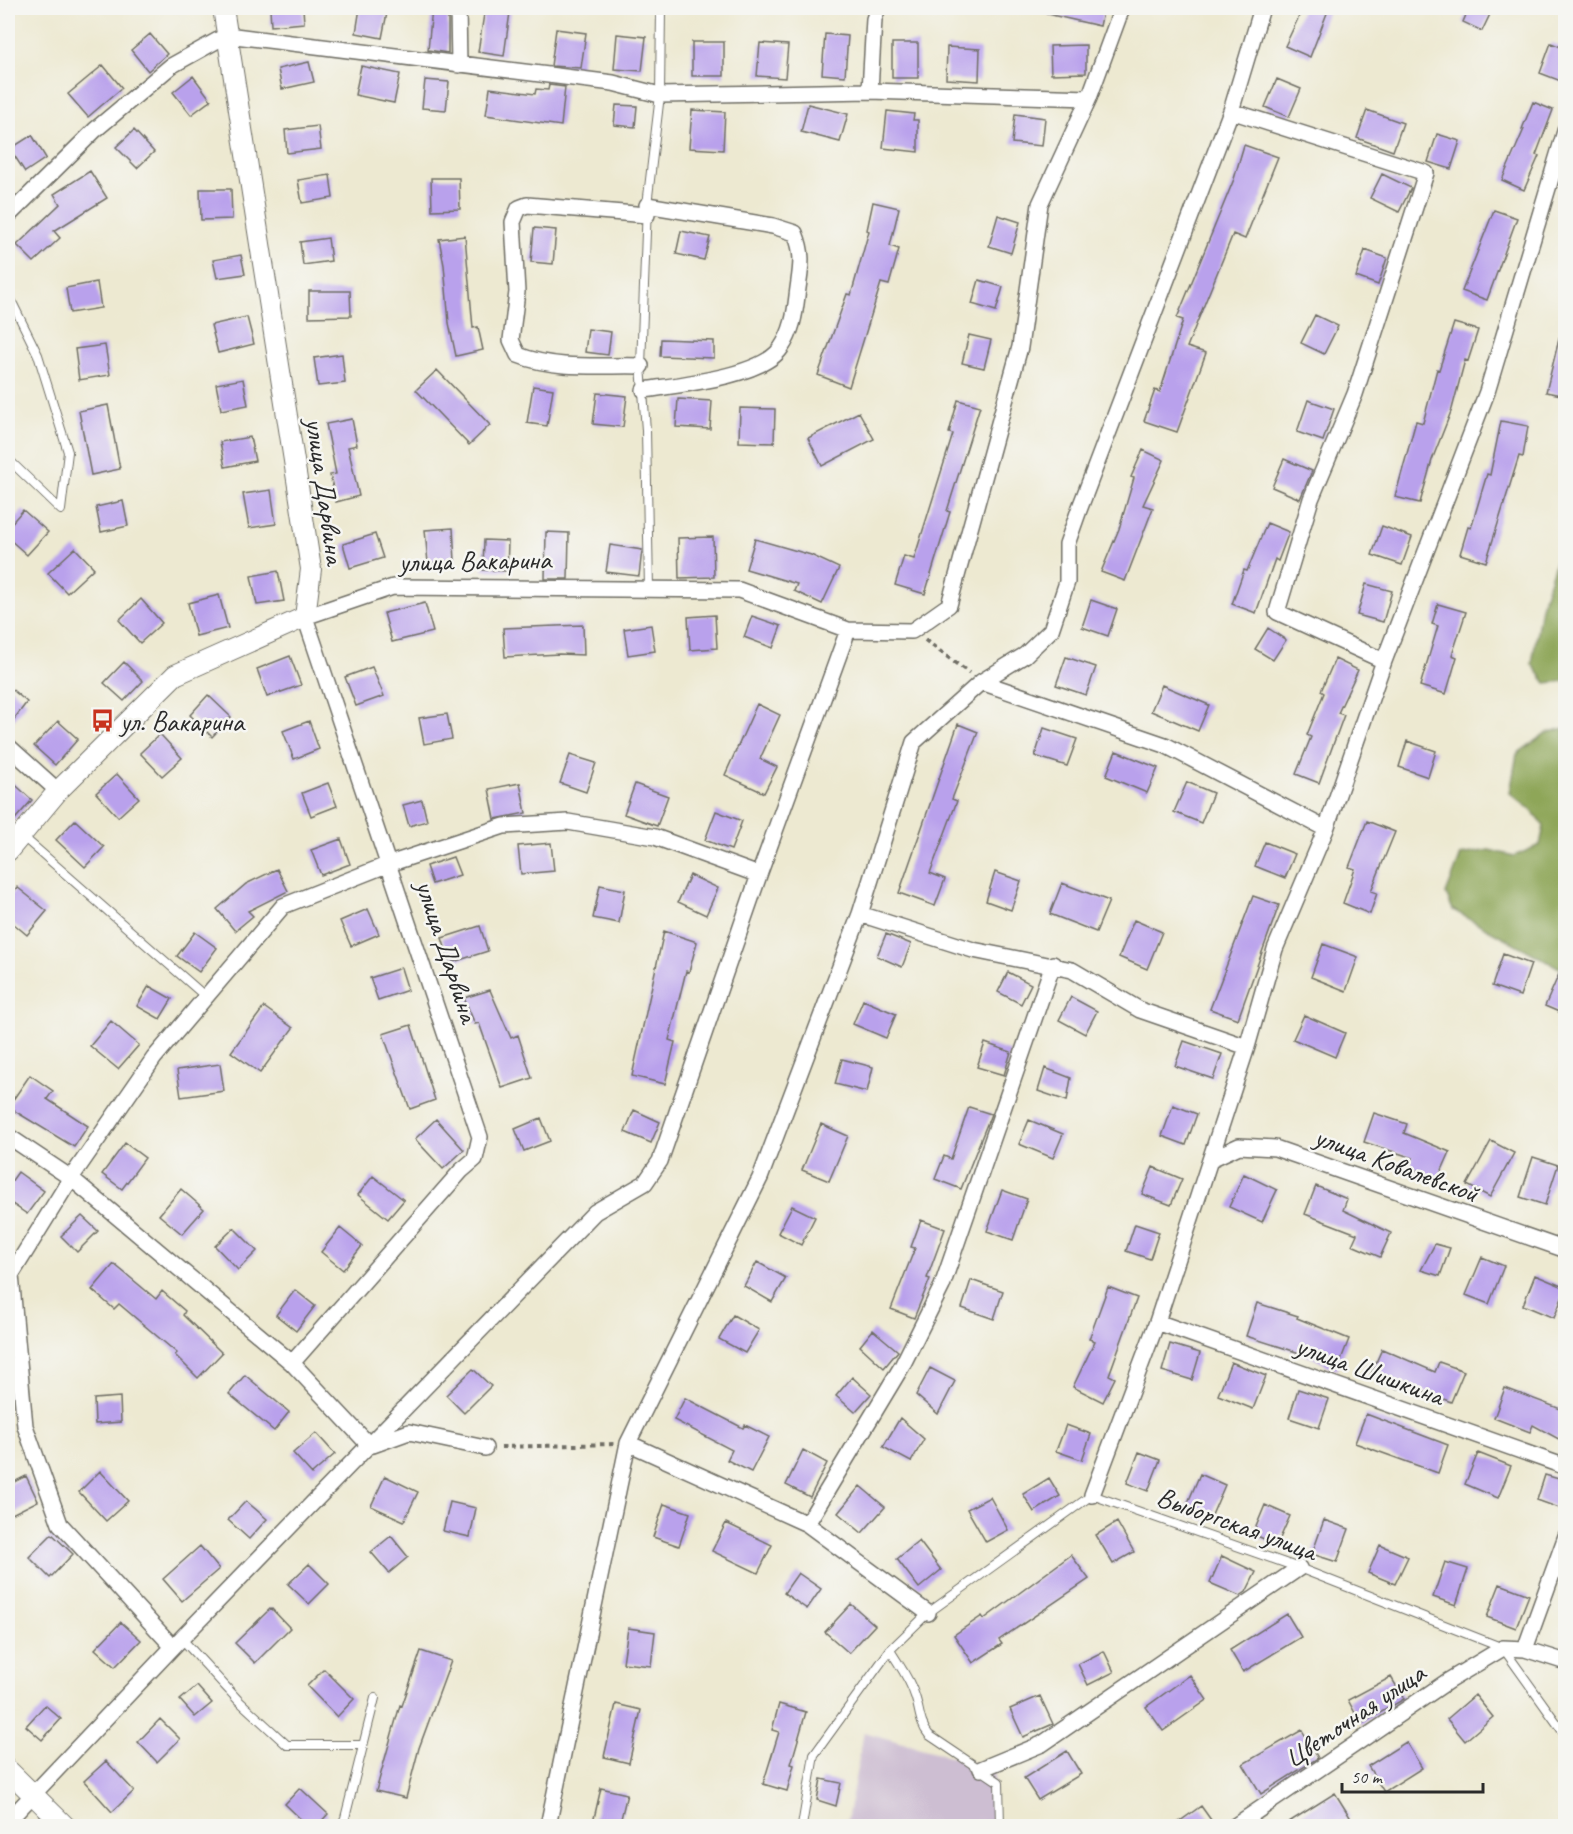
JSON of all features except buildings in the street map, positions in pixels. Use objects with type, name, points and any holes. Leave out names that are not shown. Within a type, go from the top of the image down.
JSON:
[{"type":"street","name":"улица Дарвина","points":[[223,8],[311,569],[305,617],[480,1137],[475,1159],[460,1171],[292,1363]]},
{"type":"street","points":[[458,8],[459,66]]},
{"type":"street","points":[[870,91],[874,19],[878,8]]},
{"type":"street","points":[[8,1821],[177,1642],[595,1212],[645,1183],[660,1161],[759,875],[848,630],[912,630],[949,605],[1020,347],[1040,204],[1089,98],[1122,8]]},
{"type":"street","points":[[548,1827],[628,1443],[760,1178],[860,914],[914,742],[981,682],[1025,655],[1051,630],[1067,582],[1067,544],[1231,111],[1262,8]]},
{"type":"street","points":[[8,216],[95,130],[171,66],[227,35],[459,66],[614,83],[660,95],[870,91],[1089,98]]},
{"type":"street","points":[[1231,111],[1426,173],[1355,394],[1311,499],[1276,612],[1384,661]]},
{"type":"street","points":[[1092,1495],[1157,1322],[1247,1047],[1275,949],[1326,829],[1384,661],[1487,392],[1566,128]]},
{"type":"street","points":[[642,366],[561,364],[534,361],[518,355],[511,340],[517,292],[513,222],[519,208],[527,206],[647,210],[773,226],[795,233],[802,251],[794,321],[781,349],[765,363],[712,380],[644,390]]},
{"type":"street","name":"улица Вакарина","points":[[8,851],[58,791],[175,675],[305,617],[393,587],[522,586],[649,591],[739,590],[848,630]]},
{"type":"street","points":[[981,682],[1165,745],[1326,829]]},
{"type":"street","points":[[8,746],[58,791]]},
{"type":"street","points":[[177,1642],[60,1524],[26,1426],[11,1275],[71,1178],[154,1058],[284,906],[389,864],[504,826],[568,822],[654,837],[759,875]]},
{"type":"street","points":[[860,914],[973,950],[1053,964],[1072,970],[1140,1010],[1247,1047]]},
{"type":"street","points":[[807,1524],[902,1366],[942,1286],[1053,964]]},
{"type":"street","points":[[8,1136],[71,1178],[292,1363],[370,1446]]},
{"type":"street","name":"улица Ковалевской","points":[[1211,1158],[1239,1146],[1275,1148],[1566,1250]]},
{"type":"street","name":"улица Шишкина","points":[[1157,1322],[1566,1467]]},
{"type":"street","points":[[370,1446],[409,1432],[485,1448]]},
{"type":"street","points":[[628,1443],[807,1524],[928,1613]]},
{"type":"street","points":[[1525,1649],[1566,1536]]},
{"type":"street","points":[[981,1769],[1042,1744],[1299,1568]]},
{"type":"street","points":[[1503,1648],[1525,1649],[1566,1662]]},
{"type":"street","name":"Цветочная улица","points":[[1235,1827],[1448,1681],[1503,1648]]},
{"type":"street","points":[[8,1770],[32,1797],[65,1827]]},
{"type":"lane","points":[[649,591],[642,366],[647,210],[660,95],[661,8]]},
{"type":"lane","points":[[8,294],[38,355],[68,452],[61,510],[8,459]]},
{"type":"lane","points":[[20,834],[206,997]]},
{"type":"lane","points":[[802,1827],[814,1755],[890,1650],[928,1613],[1092,1495]]},
{"type":"lane","name":"Выборгская улица","points":[[1092,1495],[1299,1568],[1503,1648]]},
{"type":"lane","points":[[177,1642],[287,1745],[363,1744]]},
{"type":"lane","points":[[1503,1648],[1566,1736]]},
{"type":"lane","points":[[890,1650],[915,1695],[922,1726],[929,1735],[994,1776],[1001,1786],[1000,1827]]},
{"type":"lane","points":[[341,1827],[375,1698]]},
{"type":"path","points":[[912,630],[981,682]]},
{"type":"path","points":[[485,1448],[628,1443]]},
{"type":"shaded area","points":[[864,1732],[995,1769],[992,1826],[846,1826]]},
{"type":"green space","points":[[1565,533],[1565,681],[1546,683],[1532,664],[1541,607]]},
{"type":"green space","points":[[1565,728],[1565,971],[1453,910],[1446,894],[1461,855],[1489,850],[1514,856],[1540,845],[1544,826],[1532,811],[1510,793],[1517,754],[1546,733]]},
{"type":"place","name":"ул. Вакарина","points":[[102,721]]}]
